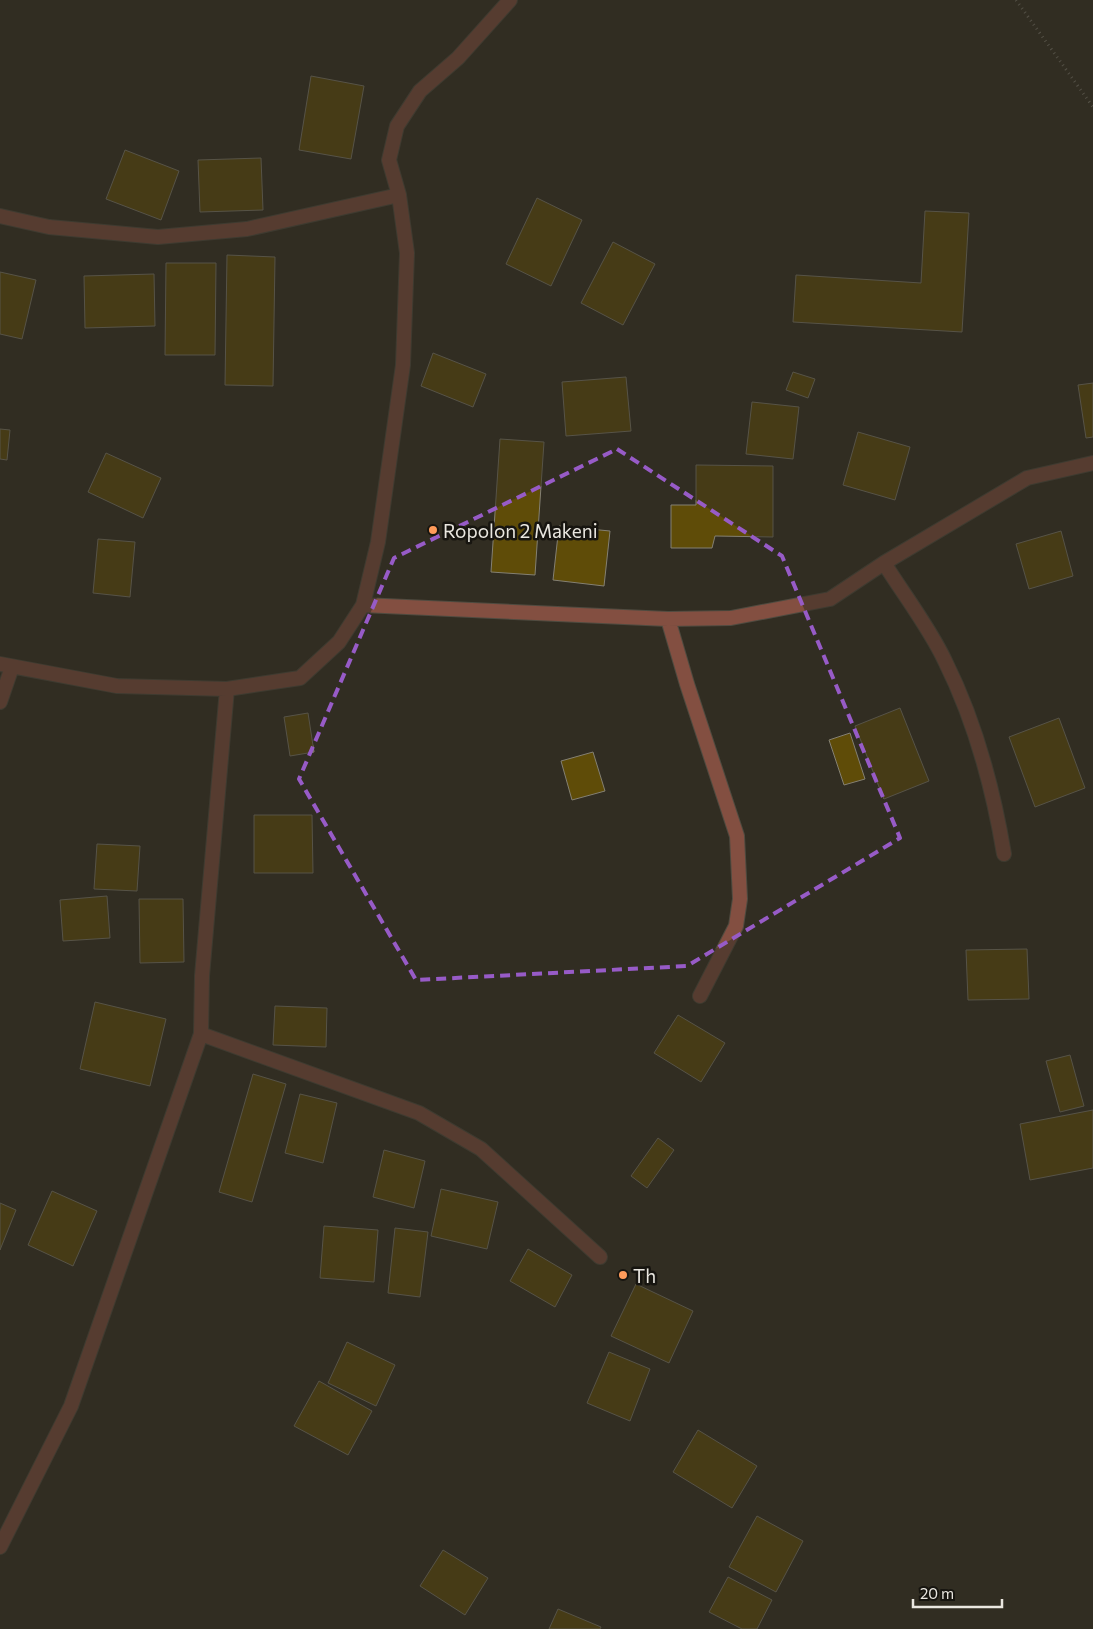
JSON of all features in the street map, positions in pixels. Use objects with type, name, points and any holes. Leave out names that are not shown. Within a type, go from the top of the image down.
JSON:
[{"type":"street","points":[[0,702],[6,666],[117,686],[227,689],[300,678],[339,642],[363,605],[378,542],[403,365],[407,253],[400,196],[390,160],[397,126],[420,91],[458,58],[510,0]]},
{"type":"street","points":[[0,216],[49,227],[158,238],[247,228],[400,196]]},
{"type":"street","points":[[363,605],[668,619],[730,618],[830,599],[884,563],[1027,478],[1093,463]]},
{"type":"street","points":[[884,563],[945,660],[972,725],[994,797],[1004,854]]},
{"type":"street","points":[[668,619],[687,684],[737,836],[740,899],[736,926],[700,996]]},
{"type":"street","points":[[0,1547],[71,1406],[201,1034],[202,976],[227,689]]},
{"type":"street","points":[[201,1034],[419,1113],[481,1148],[600,1257]]},
{"type":"path","points":[[1016,0],[1093,107]]},
{"type":"highlighted area","points":[[617,449],[782,556],[900,838],[687,966],[416,980],[299,779],[394,558]]},
{"type":"building","points":[[311,76],[364,86],[351,159],[299,150]]},
{"type":"building","points":[[125,150],[179,171],[161,220],[106,199]]},
{"type":"building","points":[[261,158],[263,210],[200,212],[198,160]]},
{"type":"building","points":[[537,198],[582,220],[551,286],[506,264]]},
{"type":"building","points":[[925,211],[969,213],[962,332],[793,322],[796,275],[921,283]]},
{"type":"building","points":[[613,242],[655,264],[623,325],[581,303]]},
{"type":"building","points":[[227,255],[275,257],[273,386],[225,385]]},
{"type":"building","points":[[166,263],[216,263],[215,355],[165,355]]},
{"type":"building","points":[[0,272],[36,280],[22,339],[0,334]]},
{"type":"building","points":[[154,274],[155,326],[85,328],[84,276]]},
{"type":"building","points":[[433,353],[486,374],[473,407],[421,386]]},
{"type":"building","points":[[793,372],[815,379],[808,398],[786,390]]},
{"type":"building","points":[[626,377],[631,431],[566,436],[562,382]]},
{"type":"building","points":[[1093,383],[1093,437],[1086,438],[1078,385]]},
{"type":"building","points":[[752,402],[799,407],[793,459],[746,454]]},
{"type":"building","points":[[0,429],[10,430],[7,460],[0,459]]},
{"type":"building","points":[[858,432],[910,447],[895,500],[843,485]]},
{"type":"building","points":[[500,439],[544,442],[535,575],[491,572]]},
{"type":"building","points":[[106,453],[161,478],[143,518],[88,492]]},
{"type":"building","points":[[696,465],[773,466],[773,537],[715,536],[712,548],[671,548],[671,505],[696,505]]},
{"type":"building","points":[[559,526],[610,531],[604,586],[553,580]]},
{"type":"building","points":[[1061,531],[1073,576],[1029,589],[1016,544]]},
{"type":"building","points":[[98,539],[135,542],[130,597],[93,593]]},
{"type":"building","points":[[900,708],[929,781],[884,799],[855,726]]},
{"type":"building","points":[[308,713],[314,752],[290,756],[284,717]]},
{"type":"building","points":[[1059,718],[1085,788],[1035,807],[1009,737]]},
{"type":"building","points":[[850,733],[865,779],[844,785],[829,740]]},
{"type":"building","points":[[593,752],[605,791],[572,800],[561,761]]},
{"type":"building","points":[[254,815],[312,815],[313,873],[254,873]]},
{"type":"building","points":[[97,844],[140,846],[137,891],[94,889]]},
{"type":"building","points":[[107,896],[110,938],[63,941],[60,900]]},
{"type":"building","points":[[139,899],[183,899],[184,962],[140,963]]},
{"type":"building","points":[[1027,949],[1029,999],[968,1000],[966,950]]},
{"type":"building","points":[[95,1002],[166,1019],[150,1086],[80,1069]]},
{"type":"building","points":[[275,1006],[327,1008],[326,1047],[273,1045]]},
{"type":"building","points":[[678,1015],[725,1043],[701,1082],[654,1053]]},
{"type":"building","points":[[1070,1055],[1084,1106],[1060,1112],[1046,1061]]},
{"type":"building","points":[[253,1074],[286,1084],[252,1202],[219,1192]]},
{"type":"building","points":[[300,1094],[337,1103],[323,1163],[285,1153]]},
{"type":"building","points":[[1093,1110],[1093,1168],[1030,1180],[1020,1124]]},
{"type":"building","points":[[658,1138],[674,1150],[647,1188],[631,1176]]},
{"type":"building","points":[[384,1150],[425,1161],[414,1208],[373,1197]]},
{"type":"building","points":[[441,1189],[498,1202],[487,1249],[431,1236]]},
{"type":"building","points":[[52,1191],[97,1211],[73,1266],[28,1245]]},
{"type":"building","points":[[0,1203],[16,1210],[0,1250]]},
{"type":"building","points":[[324,1226],[378,1230],[374,1282],[320,1278]]},
{"type":"building","points":[[395,1228],[428,1232],[420,1297],[388,1293]]},
{"type":"building","points":[[528,1249],[572,1275],[555,1307],[510,1281]]},
{"type":"building","points":[[636,1284],[693,1311],[669,1363],[611,1336]]},
{"type":"building","points":[[347,1342],[395,1365],[376,1406],[328,1383]]},
{"type":"building","points":[[609,1352],[650,1369],[630,1421],[587,1403]]},
{"type":"building","points":[[319,1381],[372,1411],[348,1455],[294,1426]]},
{"type":"building","points":[[698,1430],[757,1466],[732,1508],[673,1472]]},
{"type":"building","points":[[757,1516],[803,1541],[776,1592],[729,1567]]},
{"type":"building","points":[[443,1550],[488,1578],[465,1615],[420,1586]]},
{"type":"building","points":[[728,1577],[772,1600],[757,1629],[742,1629],[709,1612]]},
{"type":"building","points":[[558,1609],[601,1627],[600,1629],[549,1629]]},
{"type":"place","name":"Ropolon 2 Makeni","points":[[433,530]]},
{"type":"place","name":"Th","points":[[623,1275]]}]
